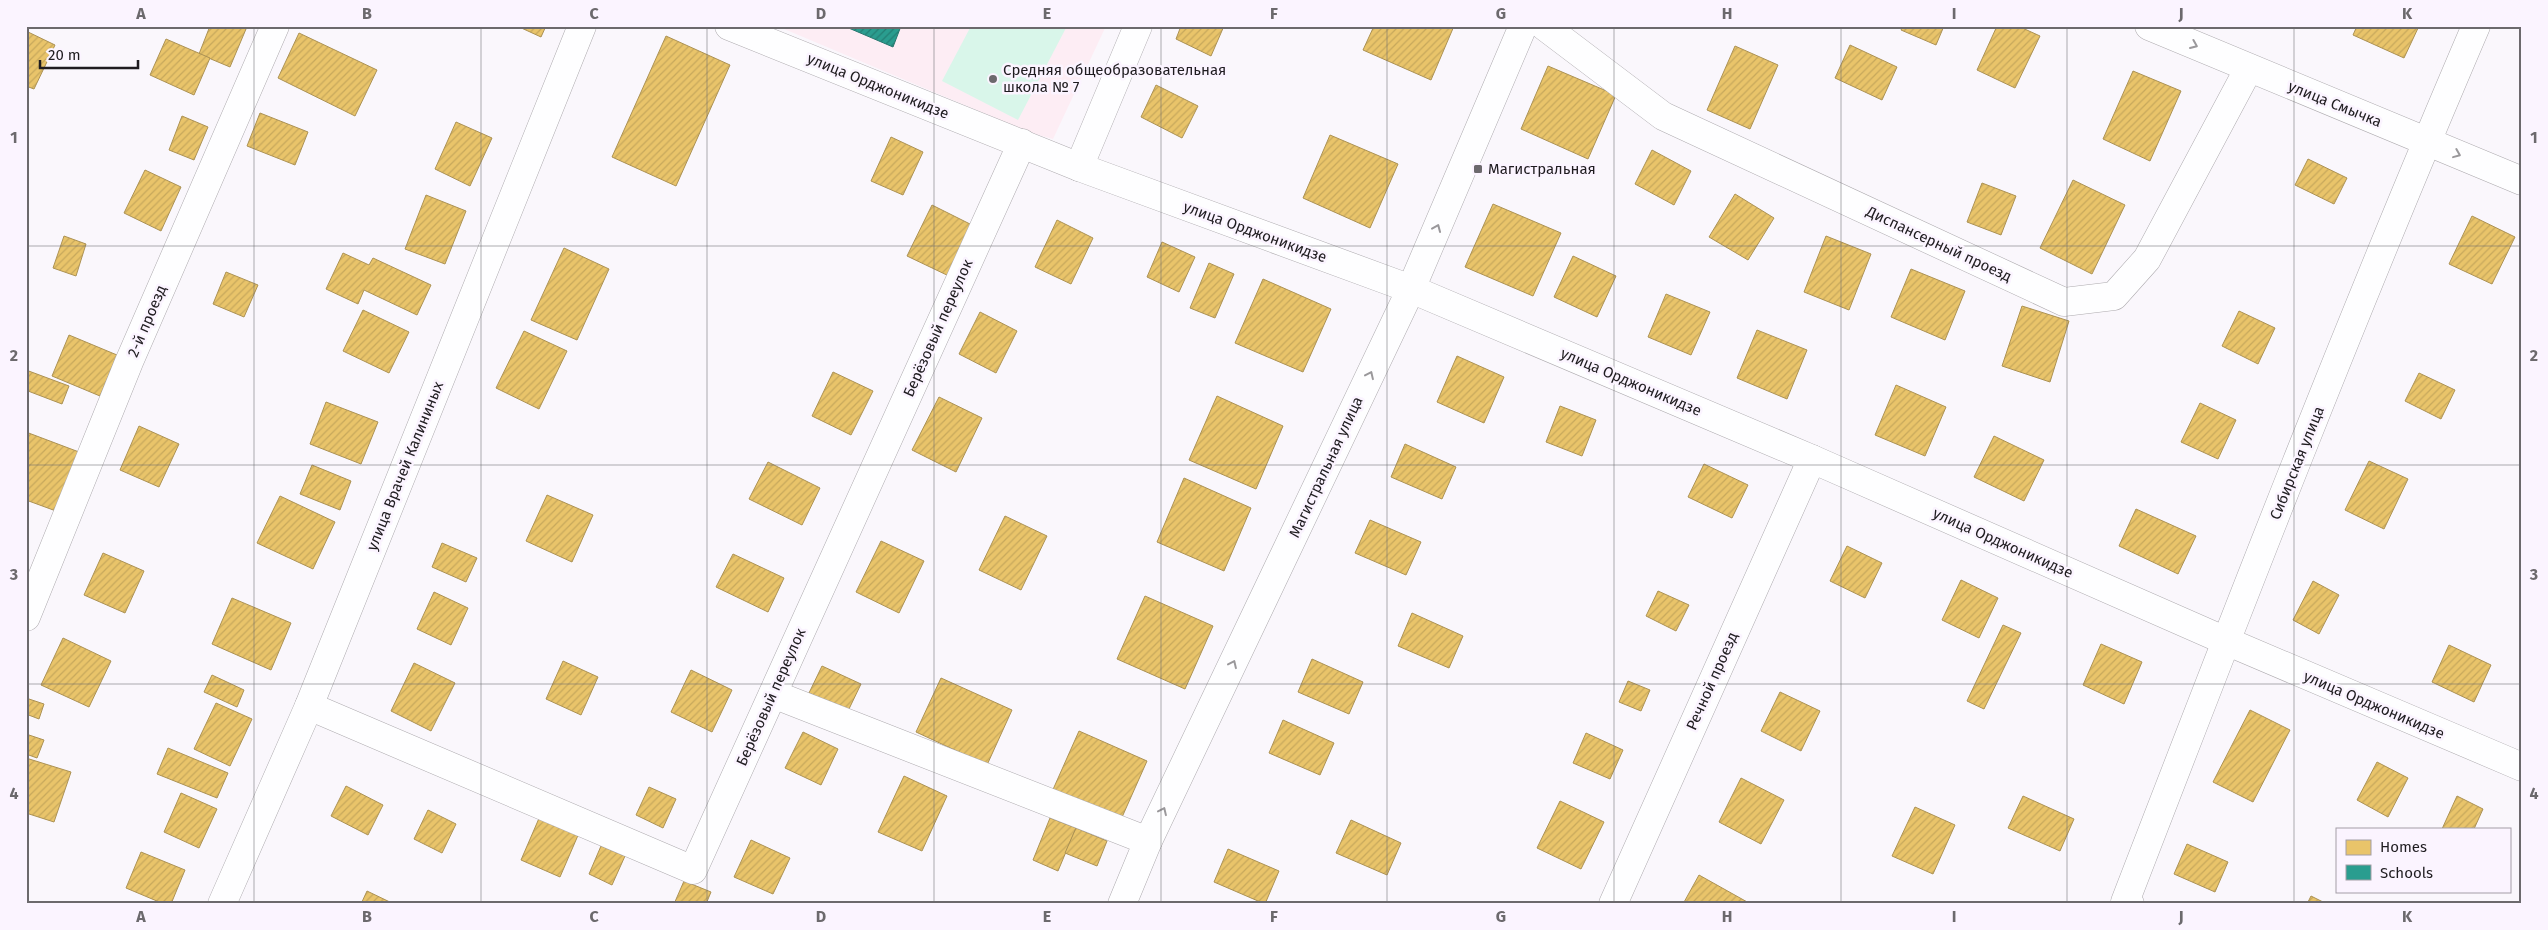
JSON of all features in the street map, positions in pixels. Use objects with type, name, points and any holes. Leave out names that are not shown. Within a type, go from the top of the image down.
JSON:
[{"type":"street","name":"2-й проезд","points":[[26,617],[129,362],[275,26]]},
{"type":"street","name":"улица Врачей Калининых","points":[[222,904],[309,706],[582,26]]},
{"type":"street","name":"улица Орджоникидзе","points":[[729,26],[1079,167],[1411,288],[1812,459],[2226,641],[2522,768]]},
{"type":"street","points":[[1079,167],[1138,26]]},
{"type":"street","name":"Магистральная улица","points":[[1122,904],[1148,842],[1411,288],[1523,26]]},
{"type":"street","name":"Диспансерный проезд","points":[[1544,26],[1663,116],[2064,302],[2114,296],[2147,259],[2248,68]]},
{"type":"street","name":"улица Смычка","points":[[2149,26],[2522,181]]},
{"type":"street","name":"Сибирская улица","points":[[2127,903],[2226,641],[2427,141],[2476,26]]},
{"type":"street","name":"Берёзовый переулок","points":[[309,706],[693,870],[1022,143]]},
{"type":"street","name":"Речной проезд","points":[[1613,904],[1812,459]]},
{"type":"street","points":[[773,694],[1148,842]]},
{"type":"shaded area","name":"Средняя общеобразовательная школа № 7","points":[[777,26],[1106,26],[1053,139],[1031,133]]},
{"type":"green space","points":[[971,26],[1067,26],[1018,120],[942,81]]},
{"type":"building: Homes","points":[[210,26],[239,26],[246,29],[230,67],[199,54]]},
{"type":"building: Homes","points":[[517,26],[546,26],[541,37]]},
{"type":"building: Homes","points":[[1181,26],[1224,26],[1211,56],[1176,39]]},
{"type":"building: Homes","points":[[1374,26],[1454,26],[1431,80],[1363,50]]},
{"type":"building: Homes","points":[[1903,26],[1944,26],[1936,45],[1901,30]]},
{"type":"building: Homes","points":[[1997,26],[2018,26],[2040,36],[2015,88],[1977,70]]},
{"type":"building: Homes","points":[[2357,26],[2419,26],[2404,58],[2353,35]]},
{"type":"building: Homes","points":[[26,31],[55,45],[34,89],[26,86]]},
{"type":"building: Homes","points":[[299,33],[377,70],[355,116],[278,78]]},
{"type":"building: Homes","points":[[666,36],[730,65],[676,186],[612,157]]},
{"type":"building: Homes","points":[[166,39],[210,58],[194,95],[150,75]]},
{"type":"building: Homes","points":[[1850,45],[1897,67],[1882,100],[1835,78]]},
{"type":"building: Homes","points":[[1735,46],[1778,65],[1750,129],[1707,110]]},
{"type":"building: Homes","points":[[1548,66],[1616,95],[1588,159],[1521,129]]},
{"type":"building: Homes","points":[[2133,71],[2181,91],[2150,161],[2103,139]]},
{"type":"building: Homes","points":[[1156,85],[1198,106],[1182,138],[1141,117]]},
{"type":"building: Homes","points":[[260,113],[308,132],[295,165],[247,146]]},
{"type":"building: Homes","points":[[182,116],[208,127],[194,160],[169,150]]},
{"type":"building: Homes","points":[[456,122],[492,138],[470,186],[435,169]]},
{"type":"building: Homes","points":[[1330,135],[1398,164],[1370,228],[1303,198]]},
{"type":"building: Homes","points":[[891,137],[923,152],[903,195],[871,181]]},
{"type":"building: Homes","points":[[1652,150],[1691,171],[1674,205],[1635,184]]},
{"type":"building: Homes","points":[[2308,159],[2347,178],[2334,204],[2295,185]]},
{"type":"building: Homes","points":[[145,170],[181,187],[161,231],[124,213]]},
{"type":"building: Homes","points":[[2073,180],[2125,205],[2092,274],[2040,248]]},
{"type":"building: Homes","points":[[1982,183],[2016,196],[2001,235],[1967,222]]},
{"type":"building: Homes","points":[[1735,194],[1774,218],[1748,260],[1709,237]]},
{"type":"building: Homes","points":[[426,195],[466,211],[445,264],[405,249]]},
{"type":"building: Homes","points":[[1493,204],[1561,233],[1533,296],[1465,267]]},
{"type":"building: Homes","points":[[932,205],[976,227],[951,277],[907,256]]},
{"type":"building: Homes","points":[[2472,216],[2515,237],[2492,284],[2449,264]]},
{"type":"building: Homes","points":[[1057,220],[1093,238],[1071,284],[1035,267]]},
{"type":"building: Homes","points":[[64,236],[86,244],[76,276],[53,268]]},
{"type":"building: Homes","points":[[1826,236],[1871,254],[1849,310],[1804,292]]},
{"type":"building: Homes","points":[[1162,242],[1195,257],[1179,292],[1147,277]]},
{"type":"building: Homes","points":[[564,248],[609,269],[577,340],[531,320]]},
{"type":"building: Homes","points":[[343,253],[369,265],[373,258],[431,285],[417,315],[364,290],[358,304],[326,289]]},
{"type":"building: Homes","points":[[1573,256],[1616,276],[1597,317],[1554,297]]},
{"type":"building: Homes","points":[[1209,263],[1234,274],[1215,318],[1190,308]]},
{"type":"building: Homes","points":[[1911,269],[1965,291],[1945,340],[1891,317]]},
{"type":"building: Homes","points":[[226,272],[258,285],[244,317],[213,304]]},
{"type":"building: Homes","points":[[1263,279],[1331,309],[1303,372],[1235,343]]},
{"type":"building: Homes","points":[[1666,294],[1710,312],[1691,355],[1648,337]]},
{"type":"building: Homes","points":[[2022,306],[2069,321],[2050,382],[2002,366]]},
{"type":"building: Homes","points":[[363,310],[409,332],[389,373],[343,351]]},
{"type":"building: Homes","points":[[2239,311],[2275,328],[2258,364],[2222,346]]},
{"type":"building: Homes","points":[[980,312],[1017,331],[996,373],[959,354]]},
{"type":"building: Homes","points":[[1757,330],[1807,350],[1787,399],[1737,378]]},
{"type":"building: Homes","points":[[524,331],[567,351],[539,409],[496,388]]},
{"type":"building: Homes","points":[[69,335],[117,355],[100,396],[52,376]]},
{"type":"building: Homes","points":[[1457,356],[1504,377],[1484,423],[1437,402]]},
{"type":"building: Homes","points":[[26,370],[69,386],[62,404],[28,391],[26,396]]},
{"type":"building: Homes","points":[[833,372],[873,391],[851,435],[812,416]]},
{"type":"building: Homes","points":[[2419,373],[2455,390],[2441,419],[2405,401]]},
{"type":"building: Homes","points":[[1896,385],[1946,407],[1925,456],[1875,435]]},
{"type":"building: Homes","points":[[1217,396],[1283,426],[1256,489],[1189,460]]},
{"type":"building: Homes","points":[[939,397],[982,418],[956,472],[912,450]]},
{"type":"building: Homes","points":[[326,402],[378,422],[361,464],[310,444]]},
{"type":"building: Homes","points":[[2200,403],[2236,420],[2218,459],[2181,442]]},
{"type":"building: Homes","points":[[1560,406],[1596,420],[1582,456],[1546,442]]},
{"type":"building: Homes","points":[[139,426],[179,444],[159,487],[120,470]]},
{"type":"building: Homes","points":[[26,432],[79,452],[56,511],[26,500]]},
{"type":"building: Homes","points":[[1994,436],[2044,460],[2024,501],[1974,477]]},
{"type":"building: Homes","points":[[1405,444],[1456,467],[1442,499],[1391,477]]},
{"type":"building: Homes","points":[[2369,461],[2408,479],[2384,529],[2345,510]]},
{"type":"building: Homes","points":[[768,462],[820,488],[802,525],[749,499]]},
{"type":"building: Homes","points":[[1704,464],[1748,485],[1732,518],[1688,497]]},
{"type":"building: Homes","points":[[312,465],[351,481],[340,510],[300,494]]},
{"type":"building: Homes","points":[[1184,478],[1251,508],[1224,571],[1157,542]]},
{"type":"building: Homes","points":[[547,495],[593,515],[572,562],[526,541]]},
{"type":"building: Homes","points":[[280,496],[335,522],[313,569],[257,543]]},
{"type":"building: Homes","points":[[2136,509],[2196,536],[2178,574],[2119,546]]},
{"type":"building: Homes","points":[[1005,516],[1047,536],[1021,590],[979,570]]},
{"type":"building: Homes","points":[[1370,520],[1421,542],[1406,575],[1355,553]]},
{"type":"building: Homes","points":[[881,541],[924,561],[899,613],[856,592]]},
{"type":"building: Homes","points":[[442,543],[477,558],[466,582],[432,567]]},
{"type":"building: Homes","points":[[1847,546],[1882,563],[1865,598],[1830,581]]},
{"type":"building: Homes","points":[[103,553],[144,571],[125,613],[84,595]]},
{"type":"building: Homes","points":[[733,554],[784,578],[768,612],[716,587]]},
{"type":"building: Homes","points":[[1961,580],[1998,598],[1979,638],[1942,620]]},
{"type":"building: Homes","points":[[2313,581],[2339,595],[2319,634],[2293,620]]},
{"type":"building: Homes","points":[[1658,591],[1689,605],[1676,631],[1646,616]]},
{"type":"building: Homes","points":[[434,592],[468,608],[451,645],[417,629]]},
{"type":"building: Homes","points":[[1145,596],[1213,626],[1185,689],[1117,659]]},
{"type":"building: Homes","points":[[232,598],[291,623],[271,670],[212,644]]},
{"type":"building: Homes","points":[[1412,613],[1463,636],[1449,668],[1398,646]]},
{"type":"building: Homes","points":[[2003,625],[2021,633],[1984,709],[1967,701]]},
{"type":"building: Homes","points":[[63,638],[111,661],[89,707],[41,685]]},
{"type":"building: Homes","points":[[2101,644],[2142,662],[2124,704],[2083,685]]},
{"type":"building: Homes","points":[[2449,645],[2491,665],[2474,702],[2432,682]]},
{"type":"building: Homes","points":[[1312,659],[1363,682],[1349,714],[1298,692]]},
{"type":"building: Homes","points":[[563,661],[598,677],[581,715],[546,699]]},
{"type":"building: Homes","points":[[414,663],[455,683],[431,731],[391,711]]},
{"type":"building: Homes","points":[[822,666],[861,684],[848,711],[809,693]]},
{"type":"building: Homes","points":[[691,670],[732,690],[712,732],[671,712]]},
{"type":"building: Homes","points":[[212,675],[244,690],[237,707],[204,692]]},
{"type":"building: Homes","points":[[941,678],[1012,710],[987,765],[916,732]]},
{"type":"building: Homes","points":[[1628,681],[1650,690],[1641,711],[1619,702]]},
{"type":"building: Homes","points":[[1780,692],[1820,711],[1801,751],[1761,731]]},
{"type":"building: Homes","points":[[26,698],[44,704],[39,719],[26,714]]},
{"type":"building: Homes","points":[[216,703],[252,719],[230,766],[194,749]]},
{"type":"building: Homes","points":[[2250,710],[2290,730],[2253,802],[2213,782]]},
{"type":"building: Homes","points":[[1283,720],[1334,743],[1320,775],[1269,753]]},
{"type":"building: Homes","points":[[1079,731],[1147,761],[1119,824],[1051,794]]},
{"type":"building: Homes","points":[[803,732],[838,749],[821,785],[785,768]]},
{"type":"building: Homes","points":[[1586,733],[1623,750],[1610,779],[1573,763]]},
{"type":"building: Homes","points":[[26,734],[44,740],[37,758],[26,754]]},
{"type":"building: Homes","points":[[168,748],[228,773],[217,798],[157,774]]},
{"type":"building: Homes","points":[[26,758],[71,772],[54,822],[26,813]]},
{"type":"building: Homes","points":[[2377,762],[2408,778],[2388,817],[2357,800]]},
{"type":"building: Homes","points":[[904,776],[947,796],[922,851],[878,832]]},
{"type":"building: Homes","points":[[1741,778],[1784,800],[1761,844],[1719,822]]},
{"type":"building: Homes","points":[[346,786],[383,805],[368,835],[331,816]]},
{"type":"building: Homes","points":[[649,787],[676,799],[663,828],[636,815]]},
{"type":"building: Homes","points":[[181,793],[217,809],[199,848],[164,832]]},
{"type":"building: Homes","points":[[2023,796],[2074,819],[2060,851],[2008,828]]},
{"type":"building: Homes","points":[[2457,796],[2483,809],[2474,828],[2442,828]]},
{"type":"building: Homes","points":[[1560,801],[1604,822],[1581,869],[1537,848]]},
{"type":"building: Homes","points":[[1915,807],[1955,825],[1933,874],[1892,856]]},
{"type":"building: Homes","points":[[428,810],[456,824],[442,853],[414,839]]},
{"type":"building: Homes","points":[[540,816],[579,833],[560,877],[521,860]]},
{"type":"building: Homes","points":[[1050,818],[1076,828],[1058,871],[1033,860]]},
{"type":"building: Homes","points":[[1351,820],[1401,843],[1387,875],[1336,853]]},
{"type":"building: Homes","points":[[1076,828],[1107,841],[1097,866],[1065,853]]},
{"type":"building: Homes","points":[[751,840],[790,858],[773,894],[734,877]]},
{"type":"building: Homes","points":[[2187,844],[2228,862],[2215,892],[2174,874]]},
{"type":"building: Homes","points":[[601,846],[625,856],[612,885],[589,874]]},
{"type":"building: Homes","points":[[1228,849],[1279,871],[1265,904],[1214,882]]},
{"type":"building: Homes","points":[[141,852],[185,870],[171,904],[164,904],[126,888]]},
{"type":"building: Homes","points":[[1699,875],[1749,903],[1749,904],[1683,904]]},
{"type":"building: Homes","points":[[684,881],[711,892],[706,904],[674,904]]},
{"type":"building: Homes","points":[[367,891],[394,904],[361,904]]},
{"type":"building: Homes","points":[[2311,896],[2327,904],[2307,904]]},
{"type":"building: Schools","points":[[844,26],[901,26],[893,47]]},
{"type":"place","name":"Средняя общеобразовательная школа № 7","points":[[993,79]]},
{"type":"place","name":"Магистральная","points":[[1478,169]]}]
